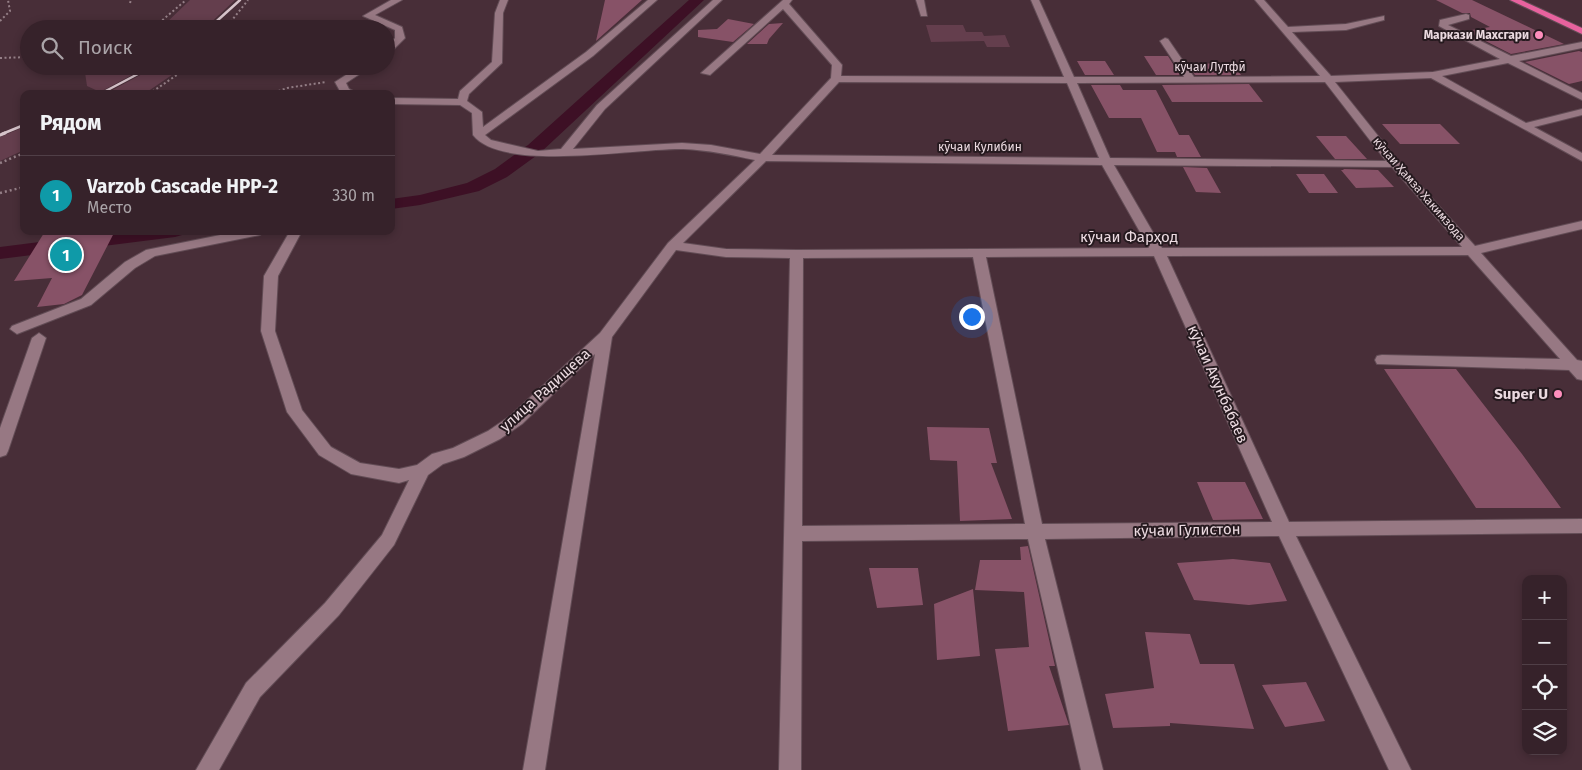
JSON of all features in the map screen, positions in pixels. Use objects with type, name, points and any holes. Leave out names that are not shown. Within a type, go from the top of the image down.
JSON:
[{"type":"highway","points":[[1514,0],[1582,31]]},
{"type":"highway","points":[[1526,0],[1582,25]]},
{"type":"street","points":[[382,20],[367,16],[398,0]]},
{"type":"street","points":[[462,102],[464,93],[497,63],[500,13],[504,0]]},
{"type":"street","points":[[478,135],[549,85],[628,23],[653,0]]},
{"type":"street","points":[[565,151],[601,106],[718,0]]},
{"type":"street","points":[[920,0],[924,14]]},
{"type":"street","name":"кӯчаи Акунбабаев","points":[[1035,0],[1072,80],[1106,161],[1159,254],[1284,529],[1400,770]]},
{"type":"street","name":"кӯчаи Ҳамза Хакимзода","points":[[1259,0],[1328,78],[1395,164],[1579,369]]},
{"type":"street","points":[[706,73],[787,2],[837,65],[836,79]]},
{"type":"street","points":[[1466,17],[1443,22],[1444,26],[1506,60],[1582,97]]},
{"type":"street","points":[[1285,30],[1346,26],[1381,18]]},
{"type":"street","points":[[395,26],[400,29],[400,38],[395,44]]},
{"type":"street","points":[[1165,41],[1191,80]]},
{"type":"street","name":"кӯчаи Лутфӣ","points":[[836,79],[1191,80],[1433,75],[1582,45]]},
{"type":"street","points":[[344,90],[340,82],[352,75]]},
{"type":"street","points":[[1433,75],[1582,158]]},
{"type":"street","name":"улица Радищева","points":[[422,471],[438,459],[458,453],[494,435],[516,420],[605,336],[672,246],[763,158],[836,79]]},
{"type":"street","points":[[1568,90],[1582,88]]},
{"type":"street","points":[[395,101],[462,102],[477,112],[478,135]]},
{"type":"street","points":[[1526,126],[1582,112]]},
{"type":"street","name":"кӯчаи Кулибин","points":[[478,135],[487,143],[538,154],[682,146],[712,148],[763,158],[1395,164]]},
{"type":"street","name":"кӯчаи Фарҳод","points":[[672,246],[726,253],[797,254],[1159,254],[1473,251],[1582,225]]},
{"type":"street","points":[[16,329],[86,302],[130,265],[151,253],[240,235]]},
{"type":"street","points":[[294,235],[272,276],[268,331],[295,412],[325,451],[357,469],[398,476],[422,471]]},
{"type":"street","points":[[790,770],[797,254]]},
{"type":"street","points":[[979,254],[1035,533],[1092,770]]},
{"type":"street","points":[[534,770],[605,336]]},
{"type":"street","points":[[0,451],[39,338]]},
{"type":"street","points":[[1382,360],[1579,369]]},
{"type":"street","points":[[207,770],[253,690],[332,609],[388,540],[422,471]]},
{"type":"street","name":"кӯчаи Гулистон","points":[[792,534],[1582,526]]},
{"type":"path","points":[[0,21],[10,11],[8,0]]},
{"type":"path","points":[[164,20],[186,0]]},
{"type":"path","points":[[232,20],[248,0]]},
{"type":"path","points":[[0,58],[20,57]]},
{"type":"path","points":[[156,90],[180,75]]},
{"type":"path","points":[[285,90],[311,83],[340,82]]},
{"type":"path","points":[[0,163],[20,155]]},
{"type":"path","points":[[0,193],[20,188]]},
{"type":"shaded area","points":[[190,0],[235,0],[214,20],[169,20]]},
{"type":"shaded area","points":[[926,25],[963,25],[966,32],[982,32],[984,36],[1005,35],[1010,47],[987,47],[984,41],[931,42]]},
{"type":"shaded area","points":[[85,75],[132,75],[104,90],[96,90],[87,86]]},
{"type":"shaded area","points":[[140,75],[172,75],[150,90],[112,90]]},
{"type":"shaded area","points":[[20,129],[20,152],[0,161],[0,137]]},
{"type":"building","points":[[605,0],[642,0],[596,41]]},
{"type":"building","points":[[1436,0],[1472,0],[1564,44],[1511,54],[1466,31],[1490,27],[1471,17],[1470,13],[1462,13]]},
{"type":"building","points":[[728,19],[754,24],[733,42],[698,37],[698,30],[717,29]]},
{"type":"building","points":[[783,23],[767,44],[747,44],[769,24]]},
{"type":"building","points":[[1579,51],[1582,52],[1582,81],[1569,84],[1525,62]]},
{"type":"building","points":[[1144,56],[1168,56],[1180,75],[1156,75]]},
{"type":"building","points":[[1077,61],[1105,61],[1114,75],[1085,75]]},
{"type":"building","points":[[1232,63],[1241,75],[1195,75],[1187,64]]},
{"type":"building","points":[[1249,84],[1263,102],[1172,102],[1162,85]]},
{"type":"building","points":[[1091,85],[1120,85],[1123,90],[1156,90],[1179,135],[1189,135],[1201,157],[1177,157],[1175,152],[1157,152],[1141,118],[1109,118]]},
{"type":"building","points":[[1382,124],[1440,124],[1460,144],[1400,144]]},
{"type":"building","points":[[1316,136],[1346,136],[1367,159],[1335,159]]},
{"type":"building","points":[[1183,167],[1207,168],[1221,193],[1196,192]]},
{"type":"building","points":[[1341,170],[1378,170],[1394,187],[1356,188]]},
{"type":"building","points":[[1296,174],[1324,174],[1338,193],[1309,193]]},
{"type":"building","points":[[43,235],[113,235],[82,295],[64,304],[37,307],[52,278],[14,281]]},
{"type":"building","points":[[1384,369],[1456,369],[1561,508],[1476,508]]},
{"type":"building","points":[[927,427],[989,428],[997,463],[991,463],[1012,519],[960,521],[957,461],[930,460]]},
{"type":"building","points":[[1197,482],[1245,482],[1263,519],[1213,520]]},
{"type":"building","points":[[1028,546],[1055,666],[1049,666],[1069,725],[1008,731],[995,649],[1029,647],[1024,592],[975,590],[980,560],[1021,560],[1020,547]]},
{"type":"building","points":[[1233,559],[1270,563],[1287,601],[1249,605],[1194,600],[1177,563]]},
{"type":"building","points":[[869,568],[918,568],[923,605],[877,608]]},
{"type":"building","points":[[973,589],[980,656],[937,660],[934,604]]},
{"type":"building","points":[[1145,632],[1190,634],[1200,664],[1234,664],[1254,729],[1170,723],[1170,726],[1113,728],[1105,694],[1154,688]]},
{"type":"building","points":[[1306,682],[1325,721],[1285,727],[1262,685]]},
{"type":"waterway","points":[[395,203],[420,200],[473,187],[501,173],[534,149],[697,0]]},
{"type":"waterway","points":[[0,253],[143,235]]},
{"type":"railway","points":[[218,20],[240,0]]},
{"type":"railway","points":[[108,90],[136,75]]},
{"type":"railway","points":[[2,134],[20,127]]},
{"type":"railway","points":[[0,135],[5,133]]},
{"type":"place","name":"Маркази Махсгари","points":[[1539,35]]},
{"type":"place","name":"Varzob Cascade HPP-2","points":[[66,255]]},
{"type":"place","name":"Super U","points":[[1558,394]]}]
